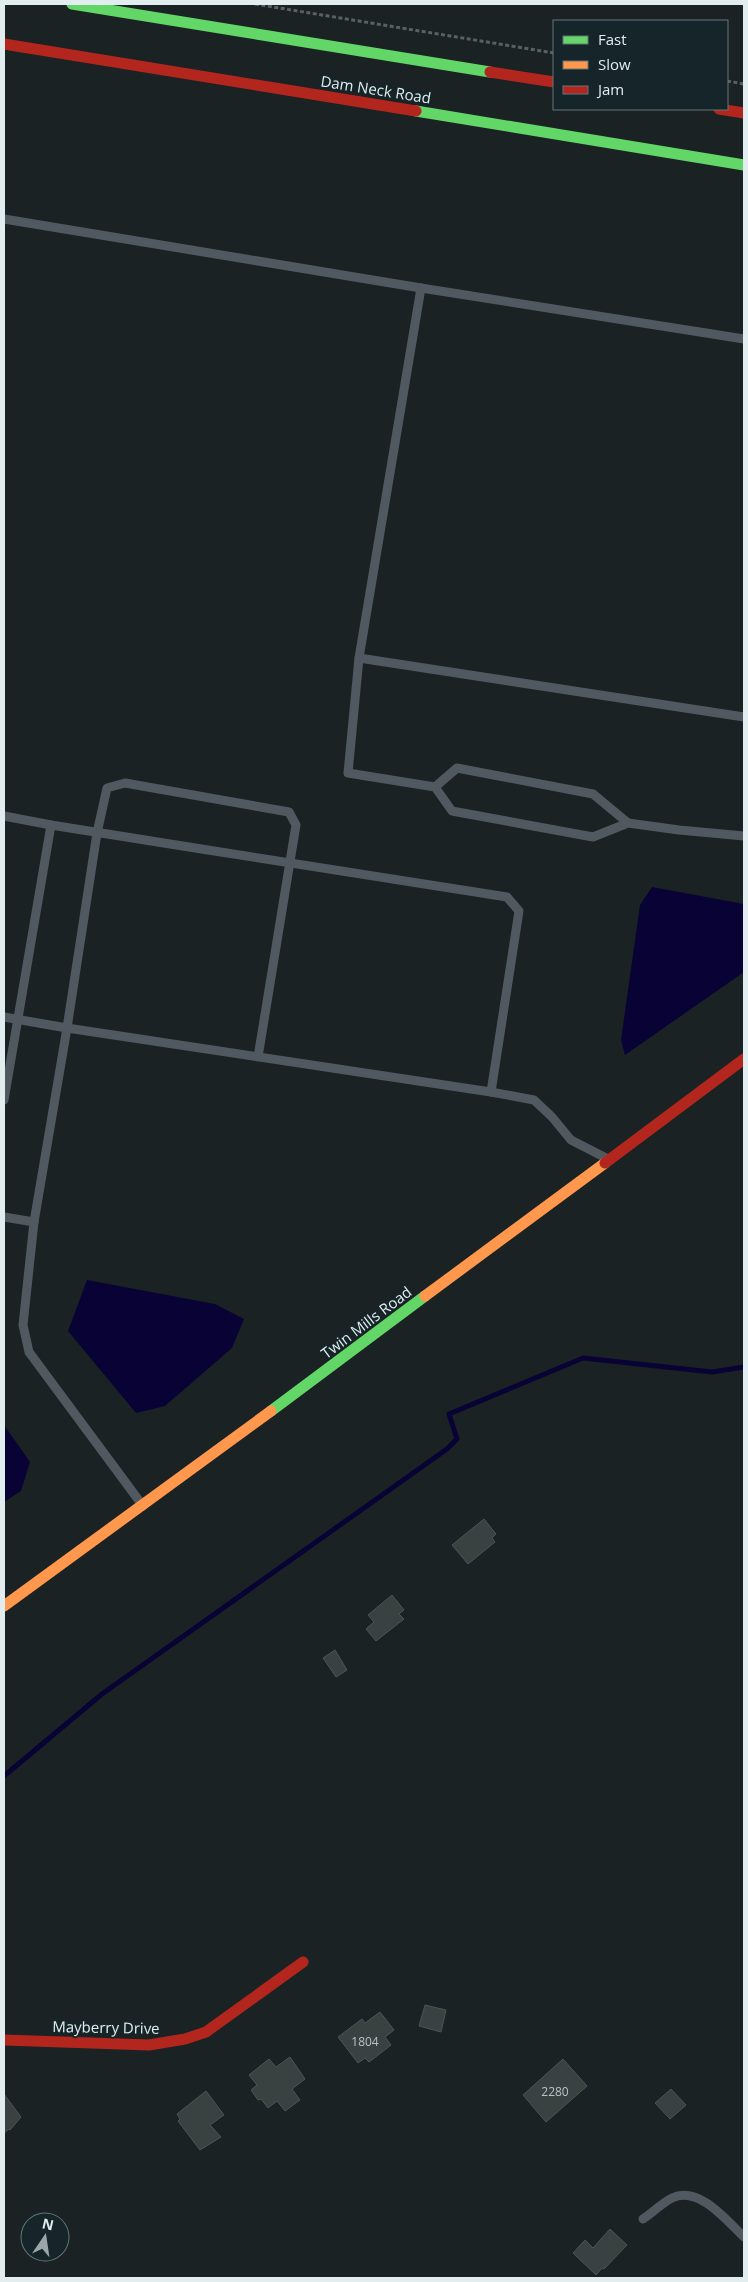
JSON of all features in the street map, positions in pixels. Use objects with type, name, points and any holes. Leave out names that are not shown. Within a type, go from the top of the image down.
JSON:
[{"type":"main road","points":[[72,4],[553,82]]},
{"type":"main road","name":"Dam Neck Road","points":[[4,44],[744,165]]},
{"type":"main road","points":[[725,110],[744,113]]},
{"type":"main road","name":"Twin Mills Road","points":[[4,1606],[143,1506],[744,1059]]},
{"type":"main road","name":"Mayberry Drive","points":[[4,2040],[149,2045],[170,2044],[190,2039],[206,2032],[302,1962]]},
{"type":"lane","points":[[4,219],[744,339]]},
{"type":"lane","points":[[421,288],[359,658],[348,773],[435,787],[452,811],[593,837],[628,823],[744,836]]},
{"type":"lane","points":[[359,658],[744,717]]},
{"type":"lane","points":[[435,787],[457,768],[593,794],[628,823]]},
{"type":"lane","points":[[143,1506],[28,1352],[23,1326],[34,1222],[67,1028],[97,833],[108,788],[125,783],[289,812],[296,825],[258,1057]]},
{"type":"lane","points":[[4,816],[97,833],[507,898],[519,911],[491,1092]]},
{"type":"lane","points":[[4,1100],[16,1019],[51,825]]},
{"type":"lane","points":[[4,1017],[534,1100],[552,1116],[570,1140],[610,1160]]},
{"type":"lane","points":[[4,1217],[34,1222]]},
{"type":"lane","points":[[643,2219],[672,2198],[695,2197],[705,2202],[744,2237]]},
{"type":"path","points":[[255,4],[553,53]]},
{"type":"path","points":[[728,81],[744,84]]},
{"type":"shaded area","points":[[652,887],[744,904],[744,972],[625,1055],[621,1040],[640,905]]},
{"type":"shaded area","points":[[87,1280],[215,1304],[244,1319],[232,1348],[165,1406],[136,1413],[68,1331]]},
{"type":"shaded area","points":[[4,1425],[30,1462],[21,1491],[4,1502]]},
{"type":"building","points":[[484,1519],[496,1534],[492,1538],[495,1542],[468,1564],[452,1545]]},
{"type":"building","points":[[392,1595],[404,1610],[399,1614],[404,1619],[376,1641],[366,1629],[374,1622],[368,1615]]},
{"type":"building","points":[[335,1650],[347,1670],[336,1677],[323,1658]]},
{"type":"building","points":[[425,2005],[446,2010],[441,2032],[419,2026]]},
{"type":"building","points":[[380,2012],[394,2030],[385,2037],[391,2045],[369,2062],[365,2058],[358,2063],[338,2037],[362,2019],[365,2023]]},
{"type":"building","points":[[290,2057],[305,2079],[292,2089],[300,2100],[285,2111],[277,2101],[268,2108],[261,2099],[258,2100],[251,2090],[257,2085],[249,2075],[269,2059],[276,2067]]},
{"type":"building","points":[[563,2059],[587,2086],[546,2122],[523,2095]]},
{"type":"building","points":[[671,2089],[686,2105],[670,2119],[655,2103]]},
{"type":"building","points":[[206,2091],[224,2115],[210,2125],[221,2137],[200,2150],[178,2121],[180,2119],[177,2114]]},
{"type":"building","points":[[4,2094],[21,2117],[10,2130],[4,2133]]},
{"type":"building","points":[[610,2229],[627,2245],[596,2275],[573,2253],[585,2240],[593,2248]]},
{"type":"waterway","points":[[4,1776],[102,1694],[447,1449],[457,1439],[449,1414],[583,1358],[712,1372],[744,1367]]},
{"type":"traffic: fast","points":[[72,4],[490,72]]},
{"type":"traffic: fast","points":[[416,111],[744,165]]},
{"type":"traffic: fast","points":[[271,1411],[425,1296]]},
{"type":"traffic: slow","points":[[425,1296],[605,1163]]},
{"type":"traffic: slow","points":[[4,1606],[271,1411]]},
{"type":"traffic: jam","points":[[4,44],[416,111]]},
{"type":"traffic: jam","points":[[490,72],[553,82]]},
{"type":"traffic: jam","points":[[725,110],[744,113]]},
{"type":"traffic: jam","points":[[605,1163],[744,1059]]},
{"type":"traffic: jam","points":[[4,2040],[149,2045],[185,2039],[206,2032],[303,1962]]}]
